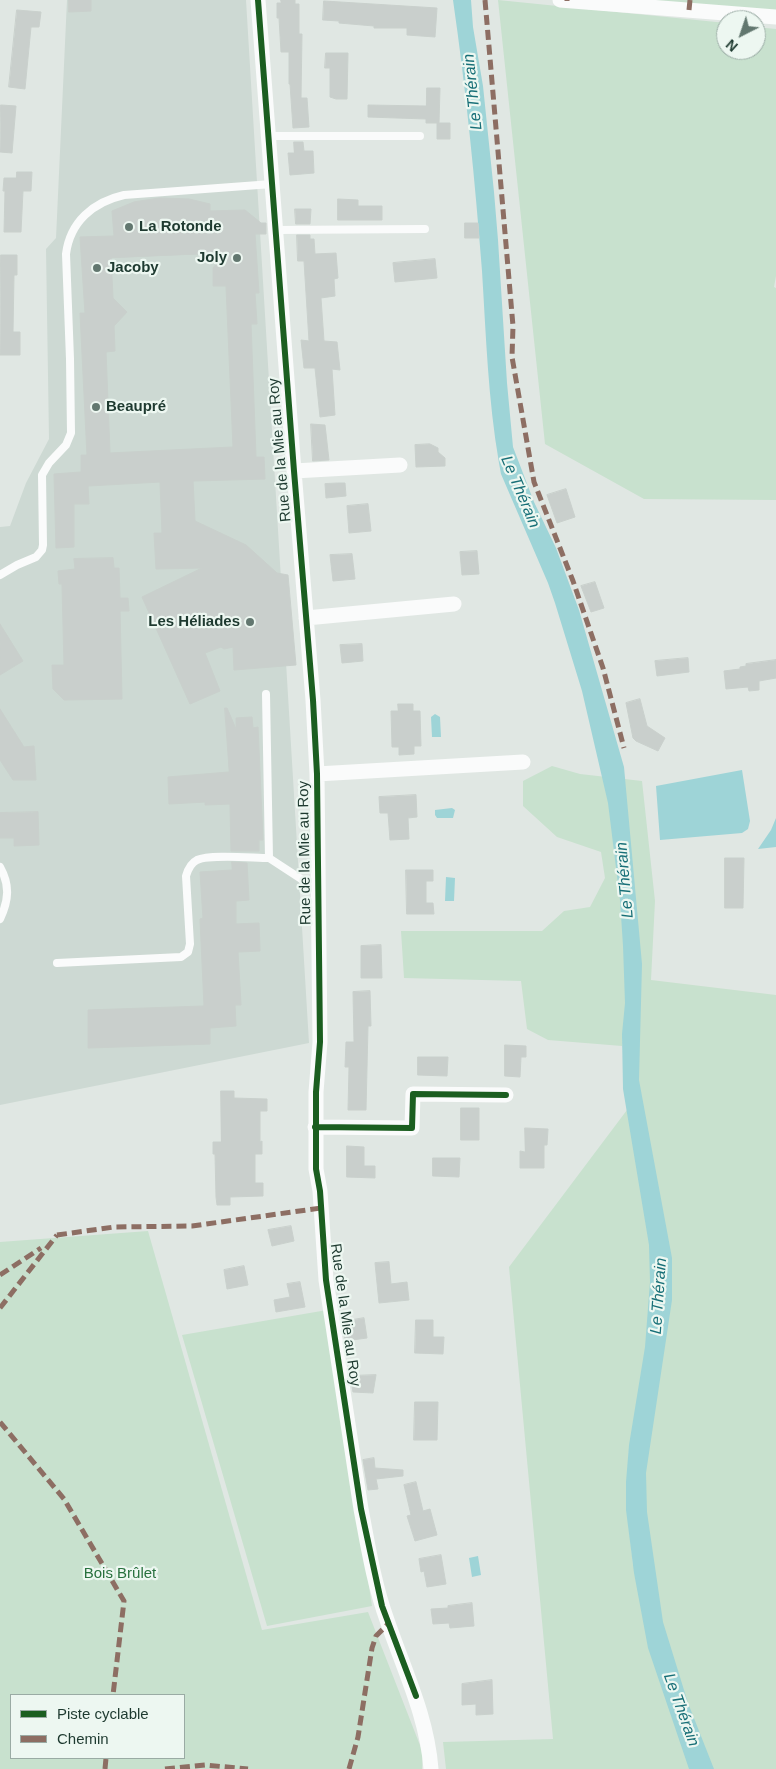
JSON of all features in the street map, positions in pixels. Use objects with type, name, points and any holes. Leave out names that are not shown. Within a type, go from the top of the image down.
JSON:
[{"type":"street","name":"Rue de la Mie au Roy","points":[[258,0],[313,700],[317,774],[320,1042],[316,1168],[320,1191],[325,1273],[361,1509],[382,1606],[411,1683],[428,1738],[431,1769]]},
{"type":"street","points":[[560,0],[776,17]]},
{"type":"street","points":[[294,471],[400,464]]},
{"type":"street","points":[[306,618],[454,604]]},
{"type":"street","points":[[317,774],[522,762]]},
{"type":"street","points":[[316,1127],[412,1128],[413,1094],[506,1095]]},
{"type":"lane","points":[[268,136],[420,136]]},
{"type":"lane","points":[[0,575],[36,557],[42,550],[42,475],[49,463],[66,445],[71,433],[66,254],[77,226],[88,212],[101,202],[124,195],[272,184]]},
{"type":"lane","points":[[275,230],[425,229]]},
{"type":"lane","points":[[266,694],[269,858]]},
{"type":"lane","points":[[56,963],[181,957],[188,952],[190,944],[186,876],[189,867],[197,860],[207,857],[269,858],[318,890]]},
{"type":"lane","points":[[0,867],[5,876],[8,890],[7,900],[0,918]]},
{"type":"shaded area","points":[[67,0],[246,0],[309,1043],[0,1105],[0,527],[10,526],[26,483],[49,439],[46,249],[56,238]]},
{"type":"green space","points":[[498,0],[716,22],[716,60],[766,60],[766,28],[776,29],[776,276],[774,287],[776,288],[776,500],[644,499],[545,444]]},
{"type":"green space","points":[[586,0],[776,0],[776,15],[766,14],[766,10],[716,10]]},
{"type":"green space","points":[[552,766],[580,774],[642,781],[655,901],[651,980],[776,995],[776,1769],[446,1769],[443,1742],[553,1739],[509,1267],[627,1110],[622,1036],[622,1046],[548,1040],[527,1029],[521,981],[404,978],[401,931],[542,931],[564,911],[590,907],[605,878],[601,852],[557,837],[523,806],[523,781]],"holes":[[[629,1450],[633,1565],[626,1498]]]},
{"type":"green space","name":"Bois Brûlet","points":[[148,1231],[262,1630],[368,1612],[423,1753],[422,1769],[0,1769],[0,1242]]},
{"type":"green space","points":[[327,1310],[372,1606],[267,1626],[182,1335]]},
{"type":"water","name":"Le Thérain","points":[[453,0],[471,0],[473,27],[483,86],[498,240],[513,447],[534,502],[556,548],[579,610],[624,767],[642,964],[639,1080],[672,1258],[672,1300],[646,1473],[647,1512],[663,1622],[688,1703],[714,1769],[689,1769],[648,1648],[634,1573],[626,1510],[626,1482],[629,1445],[645,1347],[650,1282],[649,1245],[623,1089],[622,1034],[625,1003],[620,900],[608,803],[582,691],[548,583],[501,474],[490,391],[470,135]]},
{"type":"water","points":[[435,714],[440,717],[441,737],[432,737],[431,717]]},
{"type":"water","points":[[742,770],[750,821],[748,829],[742,833],[660,840],[656,786]]},
{"type":"water","points":[[452,808],[455,810],[453,818],[437,818],[435,815],[435,810]]},
{"type":"water","points":[[776,818],[776,847],[758,849],[771,830]]},
{"type":"water","points":[[446,877],[455,878],[454,901],[445,901]]},
{"type":"water","points":[[478,1556],[481,1575],[472,1577],[469,1558]]},
{"type":"building","points":[[69,0],[91,0],[91,11],[69,12]]},
{"type":"building","points":[[281,0],[295,0],[295,4],[299,4],[299,34],[302,34],[301,98],[307,98],[309,127],[293,128],[289,84],[289,52],[281,52],[279,18],[277,18],[277,3],[281,3]]},
{"type":"building","points":[[324,1],[437,8],[435,37],[407,35],[407,28],[374,28],[374,26],[323,20]]},
{"type":"building","points":[[17,10],[41,12],[39,27],[31,27],[25,89],[9,87]]},
{"type":"building","points":[[326,53],[348,53],[347,99],[330,97],[330,68],[325,68]]},
{"type":"building","points":[[427,88],[440,88],[439,123],[450,123],[450,139],[437,139],[437,123],[426,123],[426,119],[368,117],[368,105],[426,106]]},
{"type":"building","points":[[1,105],[16,106],[12,153],[0,152]]},
{"type":"building","points":[[294,142],[303,142],[304,151],[313,151],[314,173],[290,175],[288,153],[294,153]]},
{"type":"building","points":[[17,172],[32,172],[31,191],[23,191],[21,232],[4,232],[4,178],[16,178]]},
{"type":"building","points":[[160,198],[189,199],[210,204],[210,211],[245,210],[261,223],[266,223],[266,234],[255,234],[259,293],[255,293],[257,324],[251,324],[256,457],[264,457],[265,479],[193,481],[195,521],[246,545],[277,573],[288,575],[296,665],[234,670],[233,647],[224,649],[221,647],[205,653],[220,691],[190,704],[142,597],[202,568],[156,569],[154,533],[162,533],[160,482],[88,486],[89,504],[74,504],[74,547],[56,548],[54,474],[81,472],[81,455],[87,455],[80,313],[85,313],[80,237],[114,236],[112,211],[134,202]],"holes":[[[226,253],[213,268],[213,286],[226,286],[233,447],[110,453],[106,352],[115,351],[114,326],[127,312],[113,298],[111,258]]]},
{"type":"building","points":[[338,199],[358,200],[358,206],[382,206],[382,220],[338,220]]},
{"type":"building","points":[[295,209],[311,209],[310,224],[296,224]]},
{"type":"building","points":[[465,223],[478,223],[479,238],[465,238]]},
{"type":"building","points":[[297,235],[310,235],[310,239],[314,239],[315,254],[336,253],[338,278],[334,279],[335,296],[321,298],[324,341],[337,342],[340,370],[332,369],[335,415],[320,417],[315,368],[304,368],[301,340],[309,341],[304,261],[298,261]]},
{"type":"building","points":[[1,255],[17,255],[17,275],[14,275],[13,332],[20,332],[20,355],[0,355]]},
{"type":"building","points":[[435,259],[437,278],[395,282],[393,263]]},
{"type":"building","points":[[311,424],[325,425],[329,460],[313,461]]},
{"type":"building","points":[[430,444],[438,448],[438,452],[445,458],[445,466],[416,467],[415,445]]},
{"type":"building","points":[[345,483],[346,496],[326,498],[325,484]]},
{"type":"building","points":[[566,489],[575,517],[557,523],[547,495]]},
{"type":"building","points":[[368,504],[371,531],[349,533],[347,506]]},
{"type":"building","points":[[477,551],[479,574],[462,575],[460,552]]},
{"type":"building","points":[[352,554],[355,579],[333,581],[330,555]]},
{"type":"building","points":[[113,558],[114,568],[119,568],[120,598],[128,598],[129,611],[120,611],[122,699],[64,700],[53,689],[52,665],[64,665],[62,584],[59,584],[58,571],[75,569],[74,559]]},
{"type":"building","points":[[595,582],[604,608],[591,612],[581,586]]},
{"type":"building","points":[[0,624],[23,661],[0,675]]},
{"type":"building","points":[[362,644],[363,661],[342,663],[340,645]]},
{"type":"building","points":[[688,658],[689,672],[657,676],[655,661]]},
{"type":"building","points":[[776,660],[776,678],[759,681],[759,690],[749,691],[748,687],[726,689],[724,671],[740,669],[740,667],[746,666],[746,664]]},
{"type":"building","points":[[640,699],[647,726],[665,738],[658,751],[633,738],[626,703]]},
{"type":"building","points":[[398,704],[413,704],[413,711],[420,711],[421,746],[414,746],[414,754],[399,755],[399,747],[392,747],[391,711],[398,711]]},
{"type":"building","points":[[225,708],[227,708],[236,729],[236,718],[252,717],[253,728],[258,727],[263,840],[259,840],[259,851],[231,851],[230,804],[205,805],[205,802],[169,804],[168,777],[229,772]]},
{"type":"building","points":[[0,709],[24,747],[34,746],[36,780],[13,780],[0,760]]},
{"type":"building","points":[[416,795],[417,817],[408,818],[409,839],[390,840],[388,813],[380,813],[379,797]]},
{"type":"building","points":[[38,812],[39,845],[14,846],[14,838],[0,838],[0,813]]},
{"type":"building","points":[[725,858],[744,858],[743,908],[725,908]]},
{"type":"building","points":[[232,862],[247,863],[249,900],[236,901],[236,924],[259,923],[260,951],[238,952],[241,1005],[235,1005],[236,1026],[210,1028],[210,1044],[88,1048],[88,1010],[204,1006],[200,919],[203,918],[200,872],[232,870]]},
{"type":"building","points":[[406,870],[433,870],[433,881],[426,881],[426,903],[433,903],[434,914],[407,914]]},
{"type":"building","points":[[381,945],[382,978],[361,978],[361,946]]},
{"type":"building","points":[[370,991],[371,1026],[368,1026],[366,1110],[348,1110],[349,1067],[345,1067],[346,1042],[354,1042],[353,992]]},
{"type":"building","points":[[505,1045],[526,1046],[526,1057],[521,1057],[520,1077],[505,1076]]},
{"type":"building","points":[[418,1057],[448,1057],[447,1076],[418,1075]]},
{"type":"building","points":[[221,1091],[234,1091],[234,1098],[267,1099],[267,1111],[260,1111],[262,1154],[255,1154],[255,1183],[263,1183],[263,1196],[230,1197],[230,1205],[217,1205],[216,1197],[213,1142],[221,1142]]},
{"type":"building","points":[[461,1108],[479,1108],[479,1140],[461,1140]]},
{"type":"building","points":[[525,1128],[548,1129],[547,1145],[544,1145],[544,1168],[520,1168],[520,1151],[525,1152]]},
{"type":"building","points":[[347,1146],[364,1147],[364,1166],[375,1166],[375,1178],[347,1177]]},
{"type":"building","points":[[433,1158],[460,1158],[459,1177],[433,1176]]},
{"type":"building","points":[[291,1226],[294,1241],[272,1246],[268,1230]]},
{"type":"building","points":[[389,1262],[391,1284],[407,1282],[409,1300],[379,1303],[375,1263]]},
{"type":"building","points":[[244,1266],[248,1285],[227,1289],[224,1270]]},
{"type":"building","points":[[300,1282],[305,1307],[276,1312],[274,1300],[290,1297],[287,1284]]},
{"type":"building","points":[[364,1318],[367,1338],[345,1341],[342,1322]]},
{"type":"building","points":[[416,1320],[433,1320],[433,1337],[444,1337],[443,1354],[415,1353]]},
{"type":"building","points":[[376,1375],[373,1393],[353,1392],[350,1376]]},
{"type":"building","points":[[415,1402],[438,1402],[437,1440],[414,1440]]},
{"type":"building","points":[[374,1458],[375,1468],[403,1470],[403,1476],[376,1479],[378,1489],[368,1490],[363,1460]]},
{"type":"building","points":[[416,1482],[423,1511],[430,1509],[437,1535],[415,1541],[407,1516],[411,1515],[404,1485]]},
{"type":"building","points":[[441,1555],[446,1584],[427,1587],[424,1571],[421,1572],[419,1559]]},
{"type":"building","points":[[472,1603],[474,1626],[450,1628],[449,1623],[433,1624],[431,1609]]},
{"type":"building","points":[[492,1680],[493,1714],[476,1715],[476,1704],[462,1705],[462,1684]]},
{"type":"marked path","points":[[485,0],[513,326],[512,357],[534,482],[573,581],[603,668],[624,748]]},
{"type":"marked path","points":[[689,10],[690,0]]},
{"type":"marked path","points":[[57,1235],[114,1227],[192,1226],[321,1208]]},
{"type":"marked path","points":[[0,1308],[57,1235]]},
{"type":"marked path","points":[[0,1275],[41,1248]]},
{"type":"marked path","points":[[0,1422],[64,1499],[124,1601],[113,1694]]},
{"type":"marked path","points":[[349,1769],[358,1737],[372,1648],[376,1636],[388,1624]]},
{"type":"marked path","points":[[105,1769],[106,1759]]},
{"type":"marked path","points":[[165,1769],[205,1765],[248,1769]]},
{"type":"cycle path","points":[[258,0],[313,700],[317,774],[320,1042],[316,1092],[316,1169],[320,1191],[326,1280],[361,1509],[382,1606],[416,1696]]},
{"type":"cycle path","points":[[315,1127],[412,1128],[413,1094],[506,1095]]},
{"type":"place","name":"La Rotonde","points":[[129,227]]},
{"type":"place","name":"Joly","points":[[237,258]]},
{"type":"place","name":"Jacoby","points":[[97,268]]},
{"type":"place","name":"Beaupré","points":[[96,407]]},
{"type":"place","name":"Les Héliades","points":[[250,622]]}]
